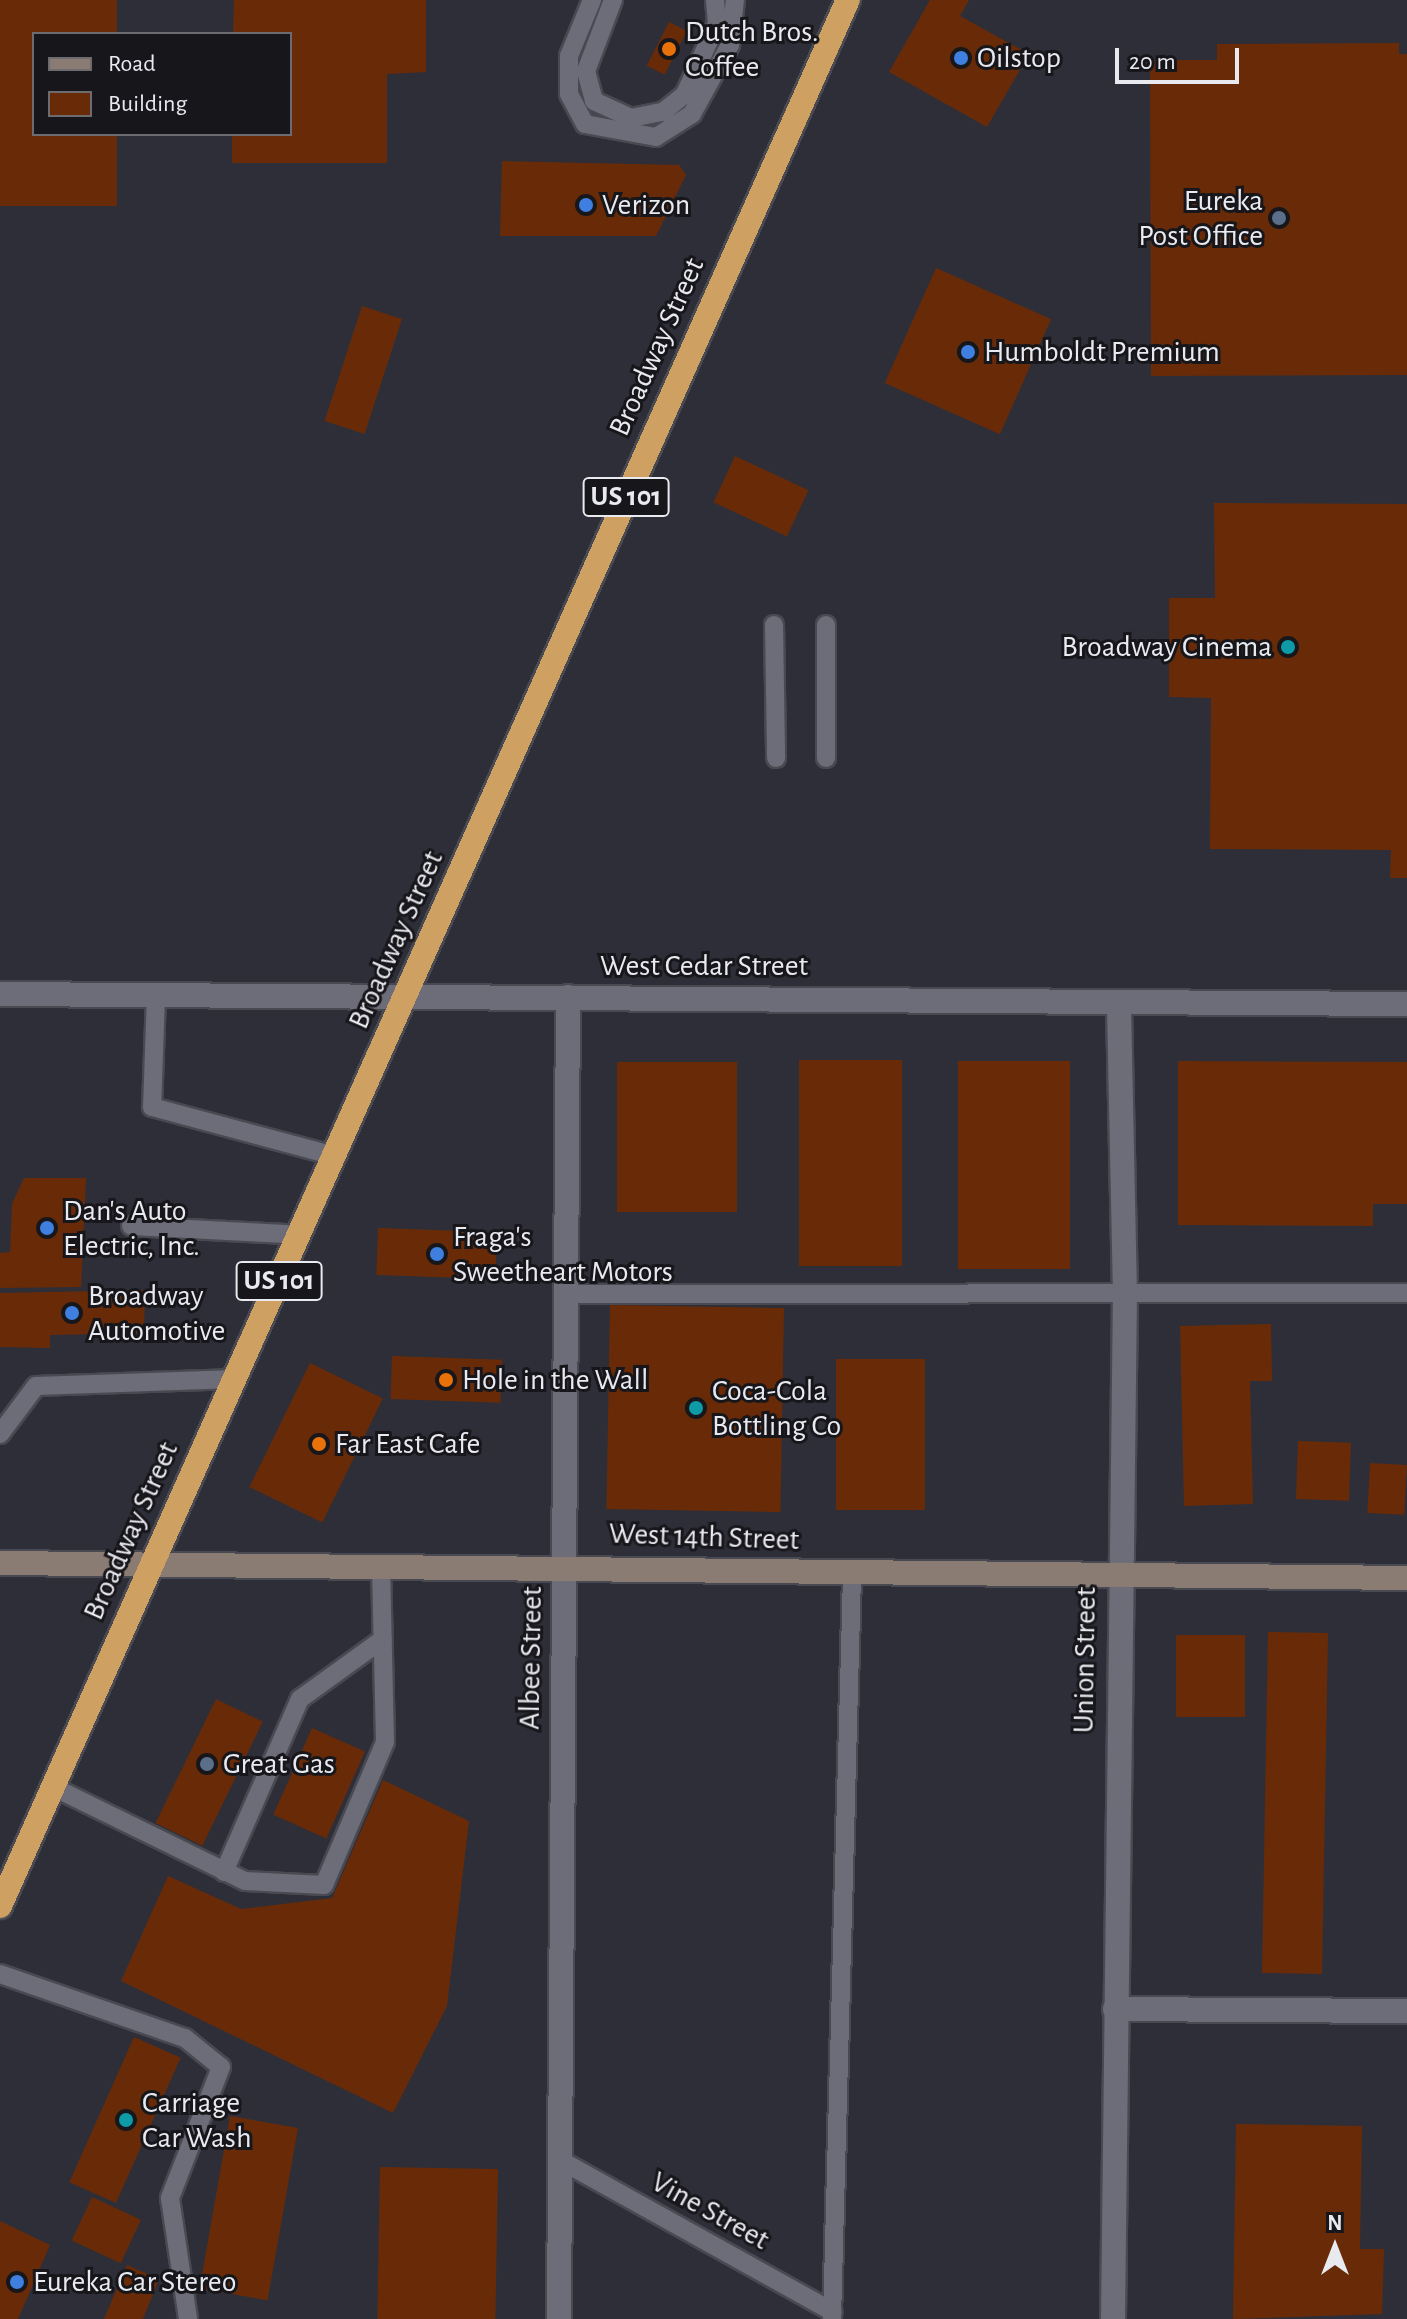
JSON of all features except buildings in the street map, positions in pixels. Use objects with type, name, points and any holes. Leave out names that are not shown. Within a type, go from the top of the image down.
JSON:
[{"type":"highway","name":"Broadway Street","points":[[0,1906],[848,0]]},
{"type":"street","name":"West Cedar Street","points":[[0,994],[1407,1004]]},
{"type":"street","name":"Albee Street","points":[[559,2319],[568,997]]},
{"type":"street","name":"Union Street","points":[[1113,2319],[1118,1574],[1125,1294],[1119,1002]]},
{"type":"street","name":"West 14th Street","points":[[0,1563],[381,1567],[564,1565],[852,1574],[1407,1578]]},
{"type":"street","points":[[1115,2009],[1407,2011]]},
{"type":"lane","points":[[592,0],[569,56],[569,94],[585,124],[656,137],[692,114],[730,45],[735,0]]},
{"type":"lane","points":[[613,0],[586,71],[594,101],[631,118],[663,112],[685,94],[717,23],[715,0]]},
{"type":"lane","points":[[774,625],[776,758]]},
{"type":"lane","points":[[826,625],[826,758]]},
{"type":"lane","points":[[156,995],[152,1107],[335,1156]]},
{"type":"lane","points":[[131,1226],[300,1235]]},
{"type":"lane","points":[[568,1294],[1407,1293]]},
{"type":"lane","points":[[0,1434],[36,1386],[235,1379]]},
{"type":"lane","points":[[51,1786],[245,1881],[324,1885],[385,1742],[381,1567]]},
{"type":"lane","points":[[832,2315],[852,1574]]},
{"type":"lane","points":[[224,1872],[300,1699],[383,1639]]},
{"type":"lane","points":[[0,1974],[185,2038],[221,2067],[170,2198],[188,2319]]},
{"type":"lane","name":"Vine Street","points":[[560,2160],[832,2315]]},
{"type":"place","name":"Dutch Bros. Coffee","points":[[669,49]]},
{"type":"place","name":"Oilstop","points":[[961,58]]},
{"type":"place","name":"Verizon","points":[[586,205]]},
{"type":"place","name":"Eureka Post Office","points":[[1279,218]]},
{"type":"place","name":"Humboldt Premium","points":[[968,352]]},
{"type":"place","name":"Broadway Cinema","points":[[1288,647]]},
{"type":"place","name":"Dan's Auto Electric, Inc.","points":[[47,1228]]},
{"type":"place","name":"Fraga's Sweetheart Motors","points":[[437,1254]]},
{"type":"place","name":"Broadway Automotive","points":[[72,1313]]},
{"type":"place","name":"Hole in the Wall","points":[[446,1380]]},
{"type":"place","name":"Coca-Cola Bottling Co","points":[[696,1408]]},
{"type":"place","name":"Far East Cafe","points":[[319,1444]]},
{"type":"place","name":"Great Gas","points":[[207,1764]]},
{"type":"place","name":"Carriage Car Wash","points":[[126,2120]]},
{"type":"place","name":"Eureka Car Stereo","points":[[17,2282]]}]
